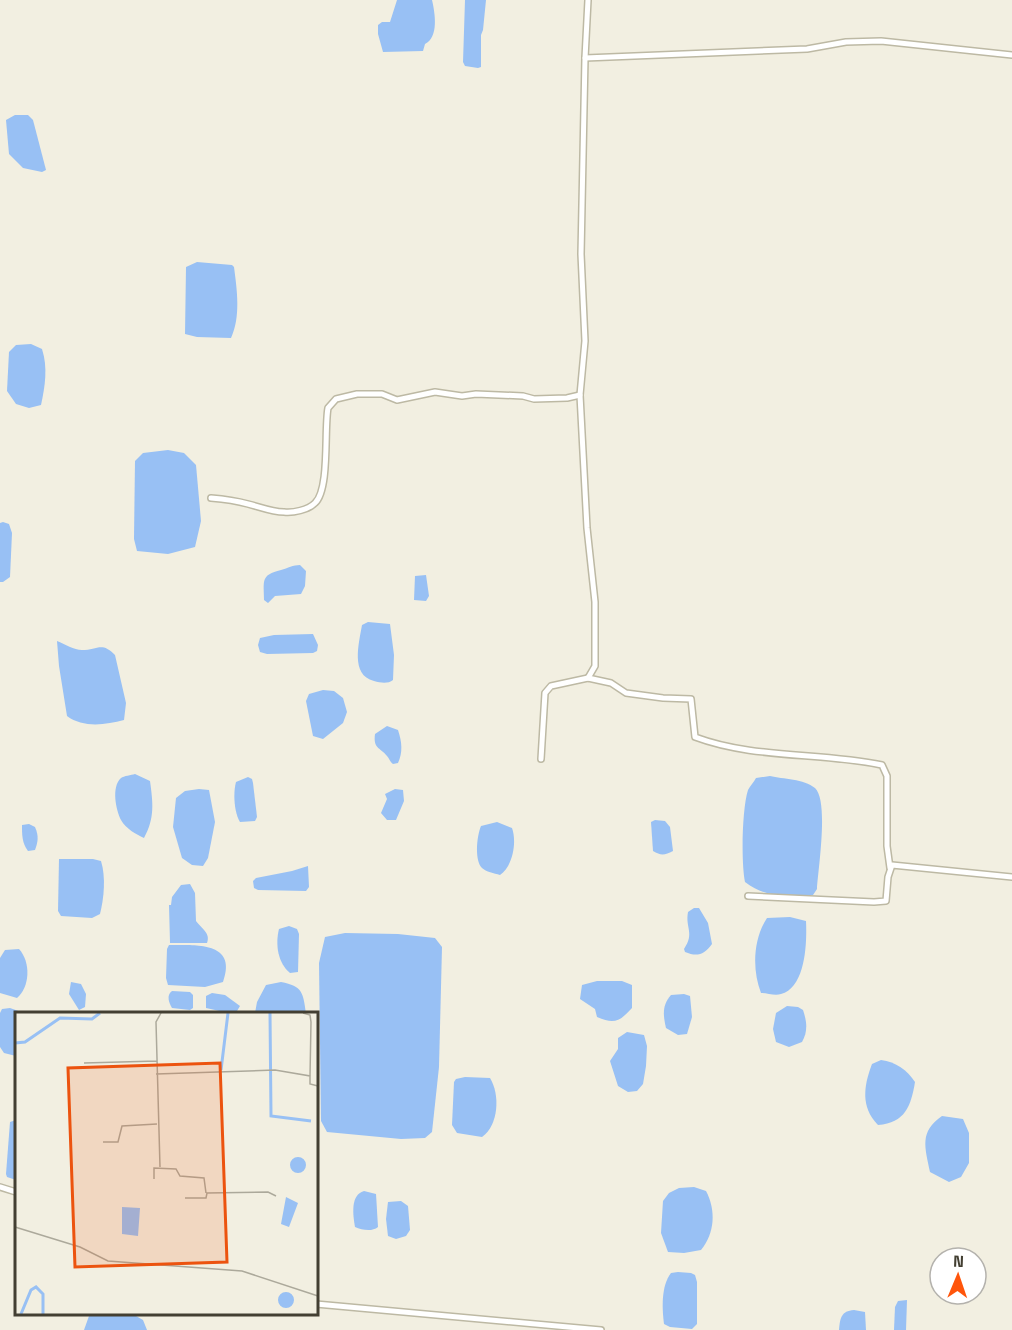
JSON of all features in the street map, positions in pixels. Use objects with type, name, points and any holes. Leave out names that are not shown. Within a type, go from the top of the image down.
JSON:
[{"type":"street","points":[[588,0],[581,254],[585,341],[580,395],[587,528],[595,602],[595,666],[588,678]]},
{"type":"street","points":[[585,58],[807,49],[846,42],[881,41],[1012,55]]},
{"type":"street","points":[[211,498],[246,503],[262,509],[285,513],[303,510],[316,503],[322,491],[328,408],[336,399],[343,396],[374,394],[397,400],[435,392],[462,396],[523,396],[534,399],[567,399],[580,395]]},
{"type":"street","points":[[542,759],[545,693],[550,686],[588,678],[611,683],[626,693],[691,699],[694,736],[717,745],[795,756],[859,760],[882,765],[887,776],[887,846],[890,868],[886,901],[747,896]]},
{"type":"street","points":[[890,868],[892,865],[906,865],[1012,877]]},
{"type":"street","points":[[0,1187],[15,1192]]},
{"type":"street","points":[[318,1304],[601,1330]]},
{"type":"water","points":[[397,0],[432,0],[434,30],[423,51],[383,52],[378,25],[382,22],[390,22]]},
{"type":"water","points":[[465,0],[486,0],[481,35],[481,67],[478,68],[465,66],[463,62]]},
{"type":"water","points":[[15,115],[28,115],[33,120],[46,170],[42,172],[23,168],[9,154],[6,120]]},
{"type":"water","points":[[197,262],[234,267],[237,312],[231,338],[197,337],[185,334],[186,267]]},
{"type":"water","points":[[31,344],[42,349],[45,377],[41,405],[29,408],[16,404],[7,391],[9,352],[16,345]]},
{"type":"water","points":[[168,450],[184,453],[196,465],[201,521],[195,547],[168,554],[137,551],[134,539],[135,461],[143,453]]},
{"type":"water","points":[[0,523],[9,524],[12,533],[10,577],[0,582]]},
{"type":"water","points":[[300,565],[306,571],[305,586],[301,594],[275,596],[268,603],[264,600],[264,583],[269,574]]},
{"type":"water","points":[[426,575],[429,596],[426,601],[414,600],[415,576]]},
{"type":"water","points":[[368,622],[390,624],[394,655],[393,680],[389,682],[384,683],[366,678],[359,665],[358,649],[362,625]]},
{"type":"water","points":[[313,634],[318,645],[317,651],[313,653],[267,654],[260,652],[258,645],[260,638],[274,635]]},
{"type":"water","points":[[57,641],[79,650],[103,647],[115,655],[126,703],[124,720],[87,724],[67,716]]},
{"type":"water","points":[[323,690],[334,691],[343,698],[347,712],[343,723],[323,739],[313,736],[306,701],[309,694]]},
{"type":"water","points":[[387,726],[398,730],[401,751],[398,763],[393,764],[375,742],[375,734]]},
{"type":"water","points":[[135,774],[150,781],[152,810],[150,824],[144,838],[131,831],[123,823],[116,805],[115,793],[118,782],[122,777]]},
{"type":"water","points":[[770,776],[805,783],[815,788],[819,795],[822,836],[817,889],[813,895],[769,894],[745,882],[743,836],[744,810],[748,790],[756,778]]},
{"type":"water","points":[[248,777],[253,783],[257,817],[255,821],[240,822],[235,808],[235,786],[236,782]]},
{"type":"water","points":[[395,789],[403,790],[404,801],[396,820],[387,820],[381,813],[387,799],[385,794]]},
{"type":"water","points":[[209,790],[215,822],[208,858],[203,866],[192,865],[182,858],[173,827],[176,798],[185,791]]},
{"type":"water","points":[[665,821],[670,827],[673,851],[658,854],[653,851],[651,822]]},
{"type":"water","points":[[497,822],[512,828],[514,840],[511,860],[500,875],[482,868],[477,854],[477,841],[481,826]]},
{"type":"water","points":[[29,824],[35,827],[38,839],[35,850],[28,851],[23,842],[22,825]]},
{"type":"water","points":[[59,859],[101,861],[104,888],[100,914],[92,918],[61,916],[58,911]]},
{"type":"water","points":[[308,866],[309,887],[306,891],[254,888],[253,881],[256,878]]},
{"type":"water","points":[[190,884],[195,893],[196,921],[207,933],[207,943],[170,943],[169,905],[181,885]]},
{"type":"water","points":[[699,908],[708,923],[712,944],[706,951],[697,955],[685,952],[684,949],[689,939],[688,912]]},
{"type":"water","points":[[790,917],[806,921],[805,951],[800,973],[796,983],[789,990],[774,995],[761,993],[756,975],[755,955],[762,926],[767,918]]},
{"type":"water","points":[[289,926],[297,929],[299,934],[298,972],[290,973],[280,959],[277,941],[279,929]]},
{"type":"water","points":[[345,933],[398,934],[435,938],[442,947],[439,1067],[432,1132],[425,1138],[401,1139],[327,1132],[321,1121],[319,963],[325,937]]},
{"type":"water","points":[[169,945],[201,946],[219,952],[225,959],[226,969],[223,982],[205,987],[168,985],[166,978]]},
{"type":"water","points":[[19,949],[26,961],[27,981],[17,998],[0,993],[0,958],[5,950]]},
{"type":"water","points":[[597,981],[622,981],[632,985],[632,1008],[620,1019],[608,1021],[597,1017],[595,1009],[580,999],[582,985]]},
{"type":"water","points":[[71,982],[81,984],[86,994],[85,1007],[79,1010],[69,994]]},
{"type":"water","points":[[281,982],[298,988],[304,1000],[306,1012],[255,1012],[257,1002],[266,985]]},
{"type":"water","points":[[172,991],[190,992],[193,995],[193,1008],[190,1010],[172,1008],[169,997]]},
{"type":"water","points":[[212,993],[225,995],[240,1006],[237,1011],[224,1012],[206,1008],[206,996]]},
{"type":"water","points":[[671,995],[690,996],[692,1017],[687,1034],[678,1035],[666,1028],[664,1010]]},
{"type":"water","points":[[787,1006],[803,1010],[806,1026],[802,1042],[789,1047],[776,1042],[773,1029],[776,1013]]},
{"type":"water","points":[[10,1008],[21,1012],[15,1012],[15,1056],[4,1053],[0,1047],[2,1009]]},
{"type":"water","points":[[627,1032],[644,1035],[647,1046],[643,1084],[637,1091],[628,1092],[618,1086],[610,1061],[618,1049],[618,1038]]},
{"type":"water","points":[[881,1060],[901,1067],[915,1082],[909,1106],[901,1117],[887,1124],[878,1125],[868,1111],[865,1096],[872,1064]]},
{"type":"water","points":[[490,1078],[495,1092],[495,1117],[488,1132],[482,1137],[457,1133],[452,1125],[454,1082],[456,1079]]},
{"type":"water","points":[[942,1116],[963,1119],[969,1133],[969,1163],[961,1177],[949,1182],[930,1172],[926,1148],[930,1128]]},
{"type":"water","points":[[15,1120],[15,1180],[7,1177],[6,1174],[10,1122]]},
{"type":"water","points":[[694,1187],[706,1191],[709,1198],[713,1221],[709,1236],[701,1250],[684,1253],[668,1252],[661,1233],[663,1201],[669,1193],[679,1188]]},
{"type":"water","points":[[364,1191],[376,1194],[378,1227],[373,1230],[355,1227],[354,1201]]},
{"type":"water","points":[[401,1201],[408,1206],[410,1230],[406,1236],[396,1239],[388,1236],[386,1219],[388,1202]]},
{"type":"water","points":[[671,1273],[695,1275],[697,1282],[697,1324],[692,1329],[670,1327],[664,1324],[665,1284]]},
{"type":"water","points":[[907,1300],[906,1330],[894,1330],[895,1307],[898,1301]]},
{"type":"water","points":[[854,1310],[865,1312],[866,1330],[839,1330],[842,1316]]},
{"type":"water","points":[[89,1316],[136,1316],[143,1320],[147,1330],[84,1330]]}]
